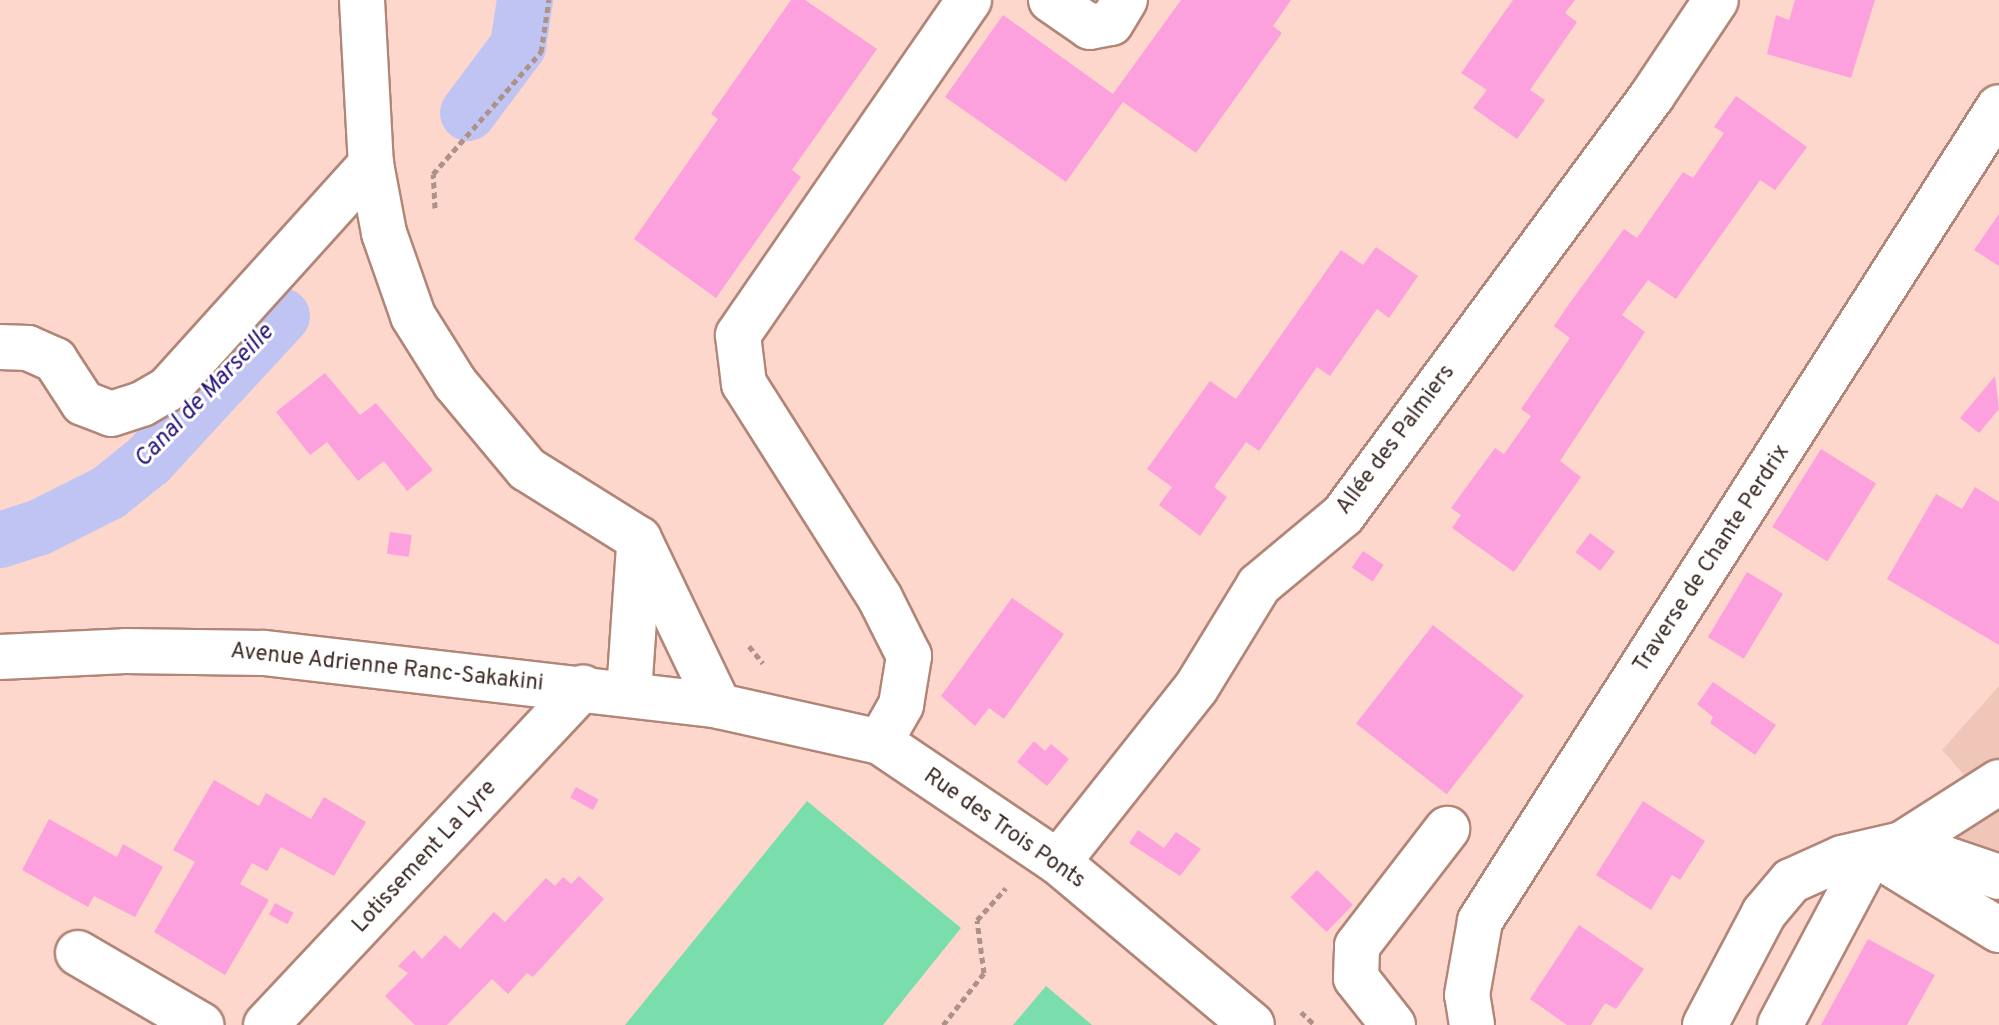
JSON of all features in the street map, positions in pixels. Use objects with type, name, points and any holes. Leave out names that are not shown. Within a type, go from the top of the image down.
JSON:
[{"type":"street","points":[[362,0],[371,164],[384,233],[413,316],[455,383],[527,469],[639,539],[719,706]]},
{"type":"street","points":[[880,742],[901,705],[909,656],[880,598],[744,384],[738,335],[969,0]]},
{"type":"street","points":[[1051,0],[1090,27],[1111,23],[1125,0]]},
{"type":"street","name":"Allée des Palmiers","points":[[1058,862],[1196,688],[1259,585],[1343,515],[1652,96],[1716,0]]},
{"type":"street","name":"Traverse de Chante Perdrix","points":[[1472,1025],[1467,995],[1480,921],[1999,107]]},
{"type":"street","points":[[0,347],[28,348],[55,360],[83,403],[111,414],[142,404],[168,389],[371,164]]},
{"type":"street","points":[[629,693],[639,539]]},
{"type":"street","name":"Avenue Adrienne Ranc-Sakakini","points":[[0,657],[125,651],[264,653],[629,693]]},
{"type":"street","name":"Lotissement La Lyre","points":[[266,1025],[583,687]]},
{"type":"street","name":"Rue des Trois Ponts","points":[[629,693],[719,706],[880,742],[1058,862],[1252,1025]]},
{"type":"street","points":[[1705,1025],[1764,913],[1791,881],[1842,858],[1887,848],[1999,782]]},
{"type":"street","points":[[1393,1025],[1356,978],[1357,946],[1447,829]]},
{"type":"street","points":[[1887,848],[1999,877]]},
{"type":"street","points":[[1887,848],[1999,930]]},
{"type":"street","points":[[1780,1025],[1887,848]]},
{"type":"street","points":[[78,953],[201,1025]]},
{"type":"path","points":[[435,208],[433,174],[541,52],[549,0]]},
{"type":"path","points":[[943,1025],[984,973],[977,920],[1012,881]]},
{"type":"shaded area","points":[[1999,686],[1999,903],[1976,883],[1945,842],[1983,796],[1942,750]]},
{"type":"green space","points":[[807,801],[961,928],[883,1025],[625,1025]]},
{"type":"green space","points":[[1046,986],[1092,1025],[1013,1025]]},
{"type":"building","points":[[791,0],[805,0],[877,49],[792,170],[801,177],[716,298],[634,239],[718,119],[711,114]]},
{"type":"building","points":[[1181,0],[1291,0],[1273,26],[1282,33],[1196,153],[1123,102],[1066,182],[945,97],[1003,15],[1113,94]]},
{"type":"building","points":[[1513,0],[1575,0],[1565,13],[1577,22],[1530,90],[1545,100],[1517,139],[1473,108],[1487,90],[1461,73]]},
{"type":"building","points":[[1795,0],[1875,0],[1851,78],[1767,54],[1776,15],[1789,20]]},
{"type":"building","points":[[1736,96],[1807,147],[1775,190],[1760,180],[1676,299],[1648,280],[1622,315],[1645,332],[1560,461],[1581,477],[1514,572],[1452,528],[1461,515],[1451,508],[1495,448],[1504,454],[1531,416],[1521,409],[1570,338],[1554,326],[1569,304],[1624,229],[1637,238],[1683,172],[1693,178],[1724,133],[1714,127]]},
{"type":"building","points":[[1999,214],[1999,266],[1974,250]]},
{"type":"building","points":[[1376,247],[1418,276],[1389,318],[1377,309],[1330,376],[1317,367],[1259,451],[1246,442],[1214,487],[1227,497],[1200,536],[1159,505],[1172,487],[1147,469],[1210,381],[1236,399],[1341,250],[1363,265]]},
{"type":"building","points":[[325,373],[360,415],[376,403],[433,470],[407,491],[384,461],[358,481],[327,442],[310,455],[276,412]]},
{"type":"building","points":[[1995,376],[1999,409],[1979,433],[1960,418]]},
{"type":"building","points":[[1821,449],[1876,483],[1827,561],[1772,527]]},
{"type":"building","points":[[1975,487],[1999,502],[1999,645],[1887,579],[1936,494],[1962,509]]},
{"type":"building","points":[[390,532],[412,535],[409,557],[387,554]]},
{"type":"building","points":[[1590,533],[1615,552],[1600,571],[1576,552]]},
{"type":"building","points":[[1363,551],[1384,565],[1373,582],[1352,568]]},
{"type":"building","points":[[1747,572],[1783,594],[1744,659],[1708,637]]},
{"type":"building","points":[[1012,598],[1064,634],[1004,719],[989,708],[975,726],[941,696]]},
{"type":"building","points":[[1433,625],[1524,696],[1447,794],[1356,724]]},
{"type":"building","points":[[1713,682],[1776,725],[1755,755],[1710,723],[1713,717],[1697,704]]},
{"type":"building","points":[[1034,741],[1045,751],[1051,744],[1069,759],[1047,786],[1017,762]]},
{"type":"building","points":[[214,780],[259,806],[266,793],[311,819],[324,797],[366,822],[334,876],[281,847],[267,871],[252,863],[240,884],[269,900],[225,975],[154,932],[195,862],[173,850]]},
{"type":"building","points":[[576,787],[599,800],[593,810],[570,797]]},
{"type":"building","points":[[1643,801],[1705,841],[1680,880],[1672,875],[1651,910],[1596,875]]},
{"type":"building","points":[[49,819],[117,857],[123,844],[163,867],[135,917],[94,896],[88,907],[22,870]]},
{"type":"building","points":[[1138,830],[1164,848],[1176,832],[1201,849],[1180,876],[1129,843]]},
{"type":"building","points":[[1317,870],[1353,905],[1327,932],[1291,897]]},
{"type":"building","points":[[579,876],[604,899],[533,977],[527,973],[508,994],[492,979],[447,1025],[415,1025],[385,996],[408,973],[398,966],[414,950],[422,959],[445,935],[460,949],[494,912],[505,922],[546,878],[555,886],[563,877],[571,884]]},
{"type":"building","points":[[275,903],[294,913],[287,924],[269,914]]},
{"type":"building","points":[[1579,925],[1644,969],[1616,1009],[1605,1003],[1591,1025],[1567,1025],[1530,999]]},
{"type":"building","points":[[1868,939],[1935,975],[1907,1025],[1821,1025]]},
{"type":"waterway","name":"Canal de Marseille","points":[[468,113],[518,46],[525,0]]},
{"type":"waterway","name":"Canal de Marseille","points":[[0,540],[38,528],[108,493],[149,460],[282,316]]}]
